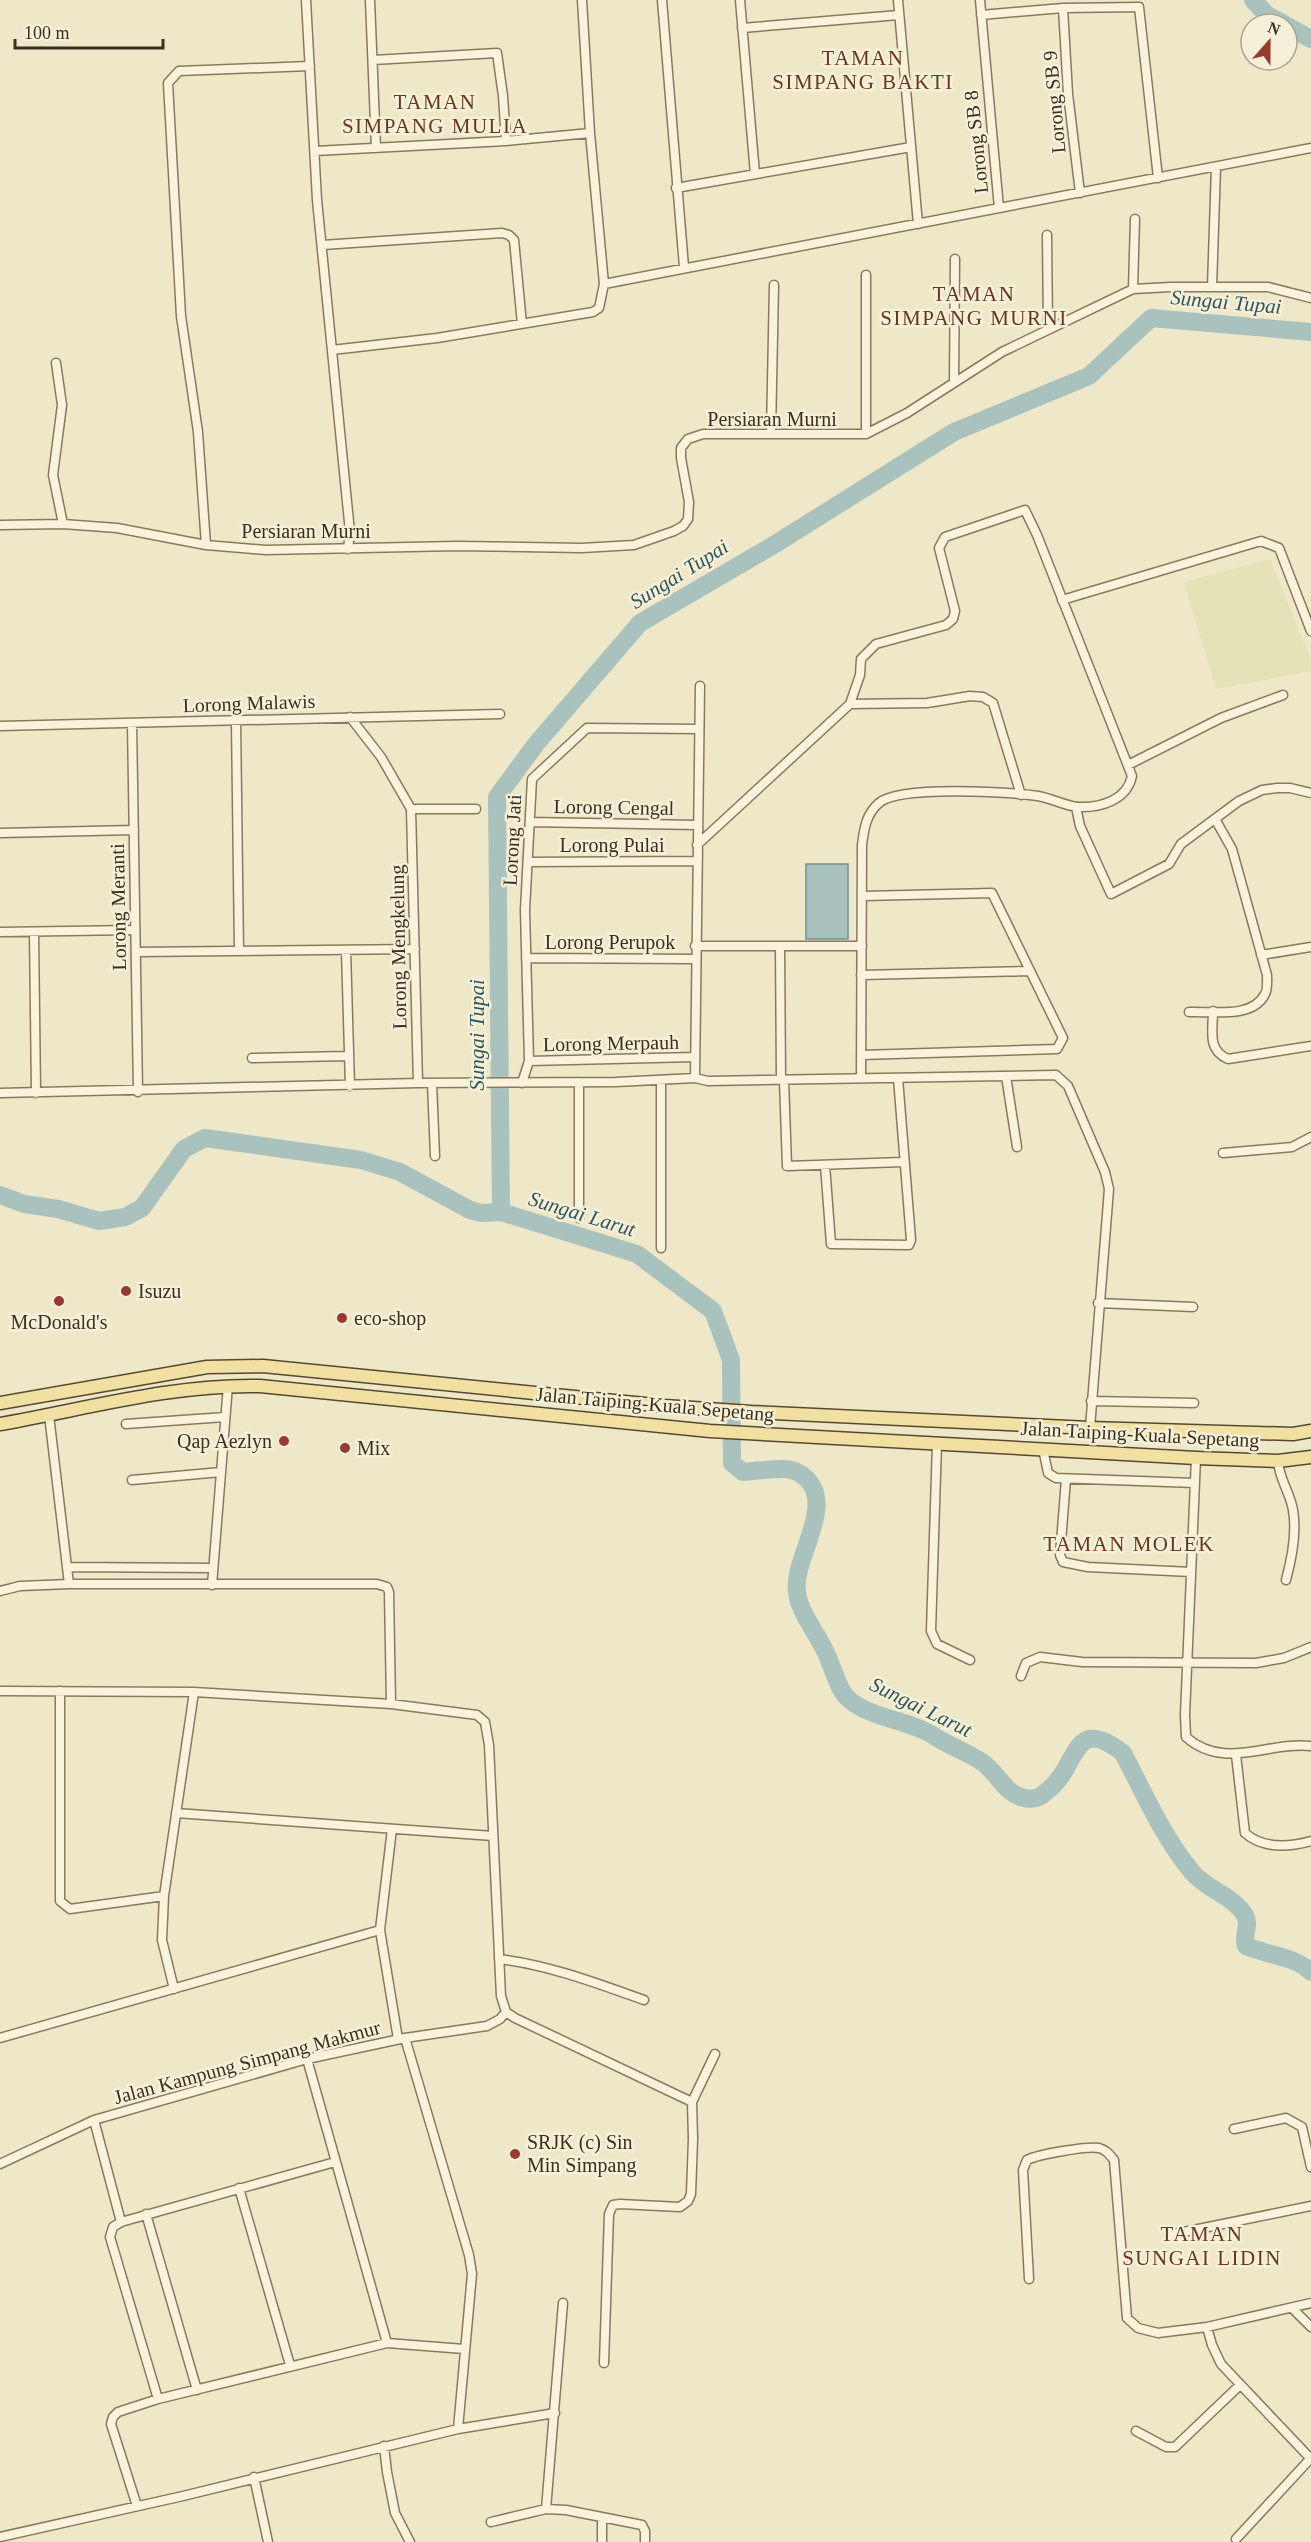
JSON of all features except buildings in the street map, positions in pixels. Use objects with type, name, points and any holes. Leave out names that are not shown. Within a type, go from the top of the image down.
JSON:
[{"type":"main road","name":"Jalan Taiping-Kuala Sepetang","points":[[0,1403],[227,1366],[316,1370],[751,1412],[1090,1428],[1293,1434],[1311,1431]]},
{"type":"main road","name":"Jalan Taiping-Kuala Sepetang","points":[[0,1424],[164,1393],[228,1385],[272,1386],[710,1431],[1196,1458],[1278,1461],[1311,1457]]},
{"type":"street","points":[[306,0],[322,245],[350,532],[348,549]]},
{"type":"street","points":[[370,0],[376,148]]},
{"type":"street","points":[[332,350],[437,338],[593,312],[599,308],[604,284],[590,133],[582,0]]},
{"type":"street","points":[[662,0],[684,267]]},
{"type":"street","points":[[740,0],[755,174]]},
{"type":"street","points":[[898,0],[918,224]]},
{"type":"street","name":"Lorong SB 8","points":[[980,0],[999,208]]},
{"type":"street","points":[[981,15],[1063,8],[1139,7],[1158,178]]},
{"type":"street","name":"Lorong SB 9","points":[[1063,8],[1068,93],[1080,193]]},
{"type":"street","points":[[742,28],[899,15]]},
{"type":"street","points":[[373,60],[497,53],[506,141]]},
{"type":"street","points":[[206,545],[198,432],[182,316],[168,83],[179,71],[310,66]]},
{"type":"street","points":[[315,151],[506,141],[590,133]]},
{"type":"street","points":[[676,188],[910,147]]},
{"type":"street","points":[[604,284],[1311,148]]},
{"type":"street","points":[[1212,287],[1216,167]]},
{"type":"street","points":[[1133,289],[1135,219]]},
{"type":"street","points":[[322,245],[502,233],[509,235],[514,240],[522,324]]},
{"type":"street","points":[[1047,235],[1048,328]]},
{"type":"street","points":[[954,382],[955,259]]},
{"type":"street","points":[[866,275],[866,434]]},
{"type":"street","points":[[771,433],[774,285]]},
{"type":"street","name":"Persiaran Murni","points":[[0,525],[63,524],[117,528],[206,545],[266,550],[457,546],[582,548],[634,545],[674,531],[683,526],[688,519],[689,502],[681,448],[688,440],[703,434],[866,434],[907,413],[1002,352],[1133,289],[1268,287],[1311,297]]},
{"type":"street","points":[[56,363],[62,405],[53,475],[63,524]]},
{"type":"street","points":[[697,845],[850,704],[860,675],[861,659],[876,644],[946,625],[953,620],[955,611],[939,548],[945,537],[1025,510],[1128,765],[1132,776],[1130,787],[1123,795],[1101,805],[1076,807],[1039,796],[918,792],[899,794],[880,802],[870,812],[864,825],[862,845],[861,1078]]},
{"type":"street","points":[[1062,600],[1250,544],[1267,541],[1279,548],[1311,631]]},
{"type":"street","points":[[695,1078],[700,686]]},
{"type":"street","points":[[1128,765],[1221,718],[1283,695]]},
{"type":"street","points":[[850,704],[927,703],[970,696],[983,697],[993,703],[1021,795]]},
{"type":"street","name":"Lorong Malawis","points":[[0,726],[500,714]]},
{"type":"street","points":[[350,717],[381,757],[411,809],[476,809]]},
{"type":"street","points":[[236,720],[239,951]]},
{"type":"street","name":"Lorong Meranti","points":[[132,723],[138,1092]]},
{"type":"street","name":"Lorong Jati","points":[[522,1083],[529,1061],[525,910],[532,779],[587,728],[699,729]]},
{"type":"street","points":[[1076,807],[1080,826],[1111,894],[1169,864],[1180,844],[1239,801],[1262,790],[1290,788],[1311,793]]},
{"type":"street","name":"Lorong Mengkelung","points":[[411,809],[418,1083]]},
{"type":"street","points":[[1189,1011],[1246,1010],[1259,1003],[1266,992],[1267,975],[1232,849],[1215,819]]},
{"type":"street","name":"Lorong Cengal","points":[[530,822],[697,825]]},
{"type":"street","points":[[0,832],[134,830]]},
{"type":"street","name":"Lorong Pulai","points":[[528,862],[697,861]]},
{"type":"street","points":[[861,1055],[1057,1049],[1063,1038],[992,893],[862,896]]},
{"type":"street","points":[[0,932],[135,930]]},
{"type":"street","points":[[34,932],[36,1093]]},
{"type":"street","points":[[695,946],[862,945]]},
{"type":"street","points":[[780,946],[787,1166],[903,1161]]},
{"type":"street","points":[[1261,956],[1311,947]]},
{"type":"street","points":[[136,952],[415,949]]},
{"type":"street","points":[[346,950],[347,1056],[350,1086]]},
{"type":"street","name":"Lorong Perupok","points":[[526,958],[695,959]]},
{"type":"street","points":[[861,975],[1030,971]]},
{"type":"street","points":[[1214,1011],[1214,1047],[1218,1054],[1228,1059],[1311,1046]]},
{"type":"street","points":[[252,1058],[347,1056]]},
{"type":"street","name":"Lorong Merpauh","points":[[529,1061],[695,1058]]},
{"type":"street","points":[[0,1093],[138,1092],[418,1083],[579,1082],[695,1078],[708,1081],[1056,1075],[1068,1086],[1105,1172],[1109,1189],[1098,1303],[1090,1428]]},
{"type":"street","points":[[1006,1076],[1017,1147]]},
{"type":"street","points":[[825,1165],[831,1244],[909,1245],[911,1240],[898,1078]]},
{"type":"street","points":[[661,1080],[661,1248]]},
{"type":"street","points":[[579,1082],[579,1218]]},
{"type":"street","points":[[432,1083],[435,1156]]},
{"type":"street","points":[[1223,1153],[1292,1147],[1311,1137]]},
{"type":"street","points":[[1098,1303],[1193,1307]]},
{"type":"street","points":[[212,1586],[228,1385]]},
{"type":"street","points":[[1091,1401],[1194,1403]]},
{"type":"street","points":[[48,1415],[69,1584]]},
{"type":"street","points":[[126,1424],[225,1417]]},
{"type":"street","points":[[937,1443],[931,1631],[937,1644],[970,1660]]},
{"type":"street","points":[[1043,1449],[1048,1473],[1056,1478],[1195,1483]]},
{"type":"street","points":[[1196,1458],[1186,1737],[1196,1746],[1236,1755],[1311,1746]]},
{"type":"street","points":[[1278,1461],[1279,1475],[1289,1494],[1293,1511],[1293,1554],[1286,1580]]},
{"type":"street","points":[[132,1480],[221,1472]]},
{"type":"street","points":[[1066,1479],[1060,1555],[1064,1562],[1075,1566],[1191,1572]]},
{"type":"street","points":[[67,1567],[213,1568]]},
{"type":"street","points":[[0,1591],[20,1586],[69,1584],[212,1586],[377,1584],[387,1587],[389,1593],[391,1704]]},
{"type":"street","points":[[1021,1676],[1026,1663],[1040,1657],[1082,1662],[1256,1663],[1284,1658],[1311,1647]]},
{"type":"street","points":[[0,1691],[194,1692],[391,1704],[471,1713],[482,1718],[485,1722],[489,1745],[501,1996],[506,2012],[644,2081],[692,2102]]},
{"type":"street","points":[[60,1691],[60,1901],[63,1906],[70,1909],[164,1896]]},
{"type":"street","points":[[174,1989],[162,1940],[164,1896],[194,1692]]},
{"type":"street","points":[[1236,1755],[1245,1833],[1255,1842],[1275,1846],[1311,1841]]},
{"type":"street","points":[[176,1813],[493,1836]]},
{"type":"street","points":[[392,1829],[380,1930],[401,2038],[469,2255],[471,2290],[458,2429]]},
{"type":"street","points":[[0,2038],[380,1930]]},
{"type":"street","points":[[499,1959],[532,1963],[584,1978],[644,2000]]},
{"type":"street","name":"Jalan Kampung Simpang Makmur","points":[[0,2164],[94,2120],[307,2059],[401,2038],[487,2026],[500,2019],[506,2012]]},
{"type":"street","points":[[604,2363],[609,2214],[613,2205],[680,2207],[688,2201],[691,2194],[692,2102],[716,2054]]},
{"type":"street","points":[[307,2059],[387,2343]]},
{"type":"street","points":[[1234,2129],[1286,2118],[1302,2127],[1311,2168]]},
{"type":"street","points":[[94,2120],[121,2222]]},
{"type":"street","points":[[1029,2279],[1023,2170],[1027,2160],[1037,2155],[1097,2148],[1107,2152],[1114,2160],[1127,2318],[1138,2328],[1158,2333],[1207,2327],[1311,2303]]},
{"type":"street","points":[[158,2399],[110,2237],[113,2227],[146,2214],[335,2162]]},
{"type":"street","points":[[239,2188],[290,2365]]},
{"type":"street","points":[[1169,2235],[1311,2206]]},
{"type":"street","points":[[146,2214],[197,2390]]},
{"type":"street","points":[[546,2509],[563,2303]]},
{"type":"street","points":[[1292,2308],[1311,2327]]},
{"type":"street","points":[[1207,2327],[1221,2364],[1311,2458],[1236,2539]]},
{"type":"street","points":[[137,2506],[111,2424],[118,2412],[158,2399],[290,2365],[387,2343],[464,2349]]},
{"type":"street","points":[[1136,2431],[1166,2447],[1174,2447],[1240,2385]]},
{"type":"street","points":[[0,2537],[458,2429],[555,2412]]},
{"type":"street","points":[[384,2446],[395,2512],[410,2542]]},
{"type":"street","points":[[254,2477],[267,2542]]},
{"type":"street","points":[[491,2522],[546,2509],[566,2510],[642,2525],[645,2531],[645,2542]]},
{"type":"street","points":[[602,2517],[602,2542]]},
{"type":"shaded area","points":[[1270,559],[1311,660],[1311,671],[1216,689],[1184,582]]},
{"type":"water","points":[[806,864],[848,864],[848,939],[806,939]]},
{"type":"waterway","points":[[1253,0],[1264,12]]},
{"type":"waterway","points":[[1299,32],[1311,39]]},
{"type":"waterway","name":"Sungai Tupai","points":[[501,1212],[497,797],[536,744],[640,623],[772,546],[954,432],[1089,376],[1151,318],[1311,332]]},
{"type":"waterway","name":"Sungai Larut","points":[[0,1195],[24,1204],[58,1209],[99,1221],[125,1217],[142,1208],[184,1149],[205,1138],[361,1160],[400,1172],[470,1210],[482,1213],[501,1212],[637,1254],[713,1311],[731,1360],[732,1463],[743,1472],[787,1469],[799,1473],[807,1479],[814,1491],[817,1504],[815,1519],[800,1565],[797,1592],[805,1616],[822,1645],[842,1691],[849,1700],[871,1712],[923,1730],[976,1758],[990,1769],[1010,1791],[1025,1798],[1038,1797],[1058,1781],[1078,1748],[1085,1741],[1094,1739],[1106,1742],[1123,1753],[1163,1830],[1192,1872],[1234,1903],[1245,1915],[1247,1919],[1246,1946],[1297,1962],[1311,1972]]},
{"type":"place","name":"Isuzu","points":[[126,1291]]},
{"type":"place","name":"McDonald's","points":[[59,1301]]},
{"type":"place","name":"eco-shop","points":[[342,1318]]},
{"type":"place","name":"Qap Aezlyn","points":[[284,1441]]},
{"type":"place","name":"Mix","points":[[345,1448]]},
{"type":"place","name":"SRJK (c) Sin Min Simpang","points":[[515,2154]]},
{"type":"district","name":"TAMAN SIMPANG BAKTI","points":[[863,70]]},
{"type":"district","name":"TAMAN SIMPANG MULIA","points":[[435,114]]},
{"type":"district","name":"TAMAN SIMPANG MURNI","points":[[974,306]]},
{"type":"district","name":"TAMAN MOLEK","points":[[1129,1544]]},
{"type":"district","name":"TAMAN SUNGAI LIDIN","points":[[1202,2246]]}]
